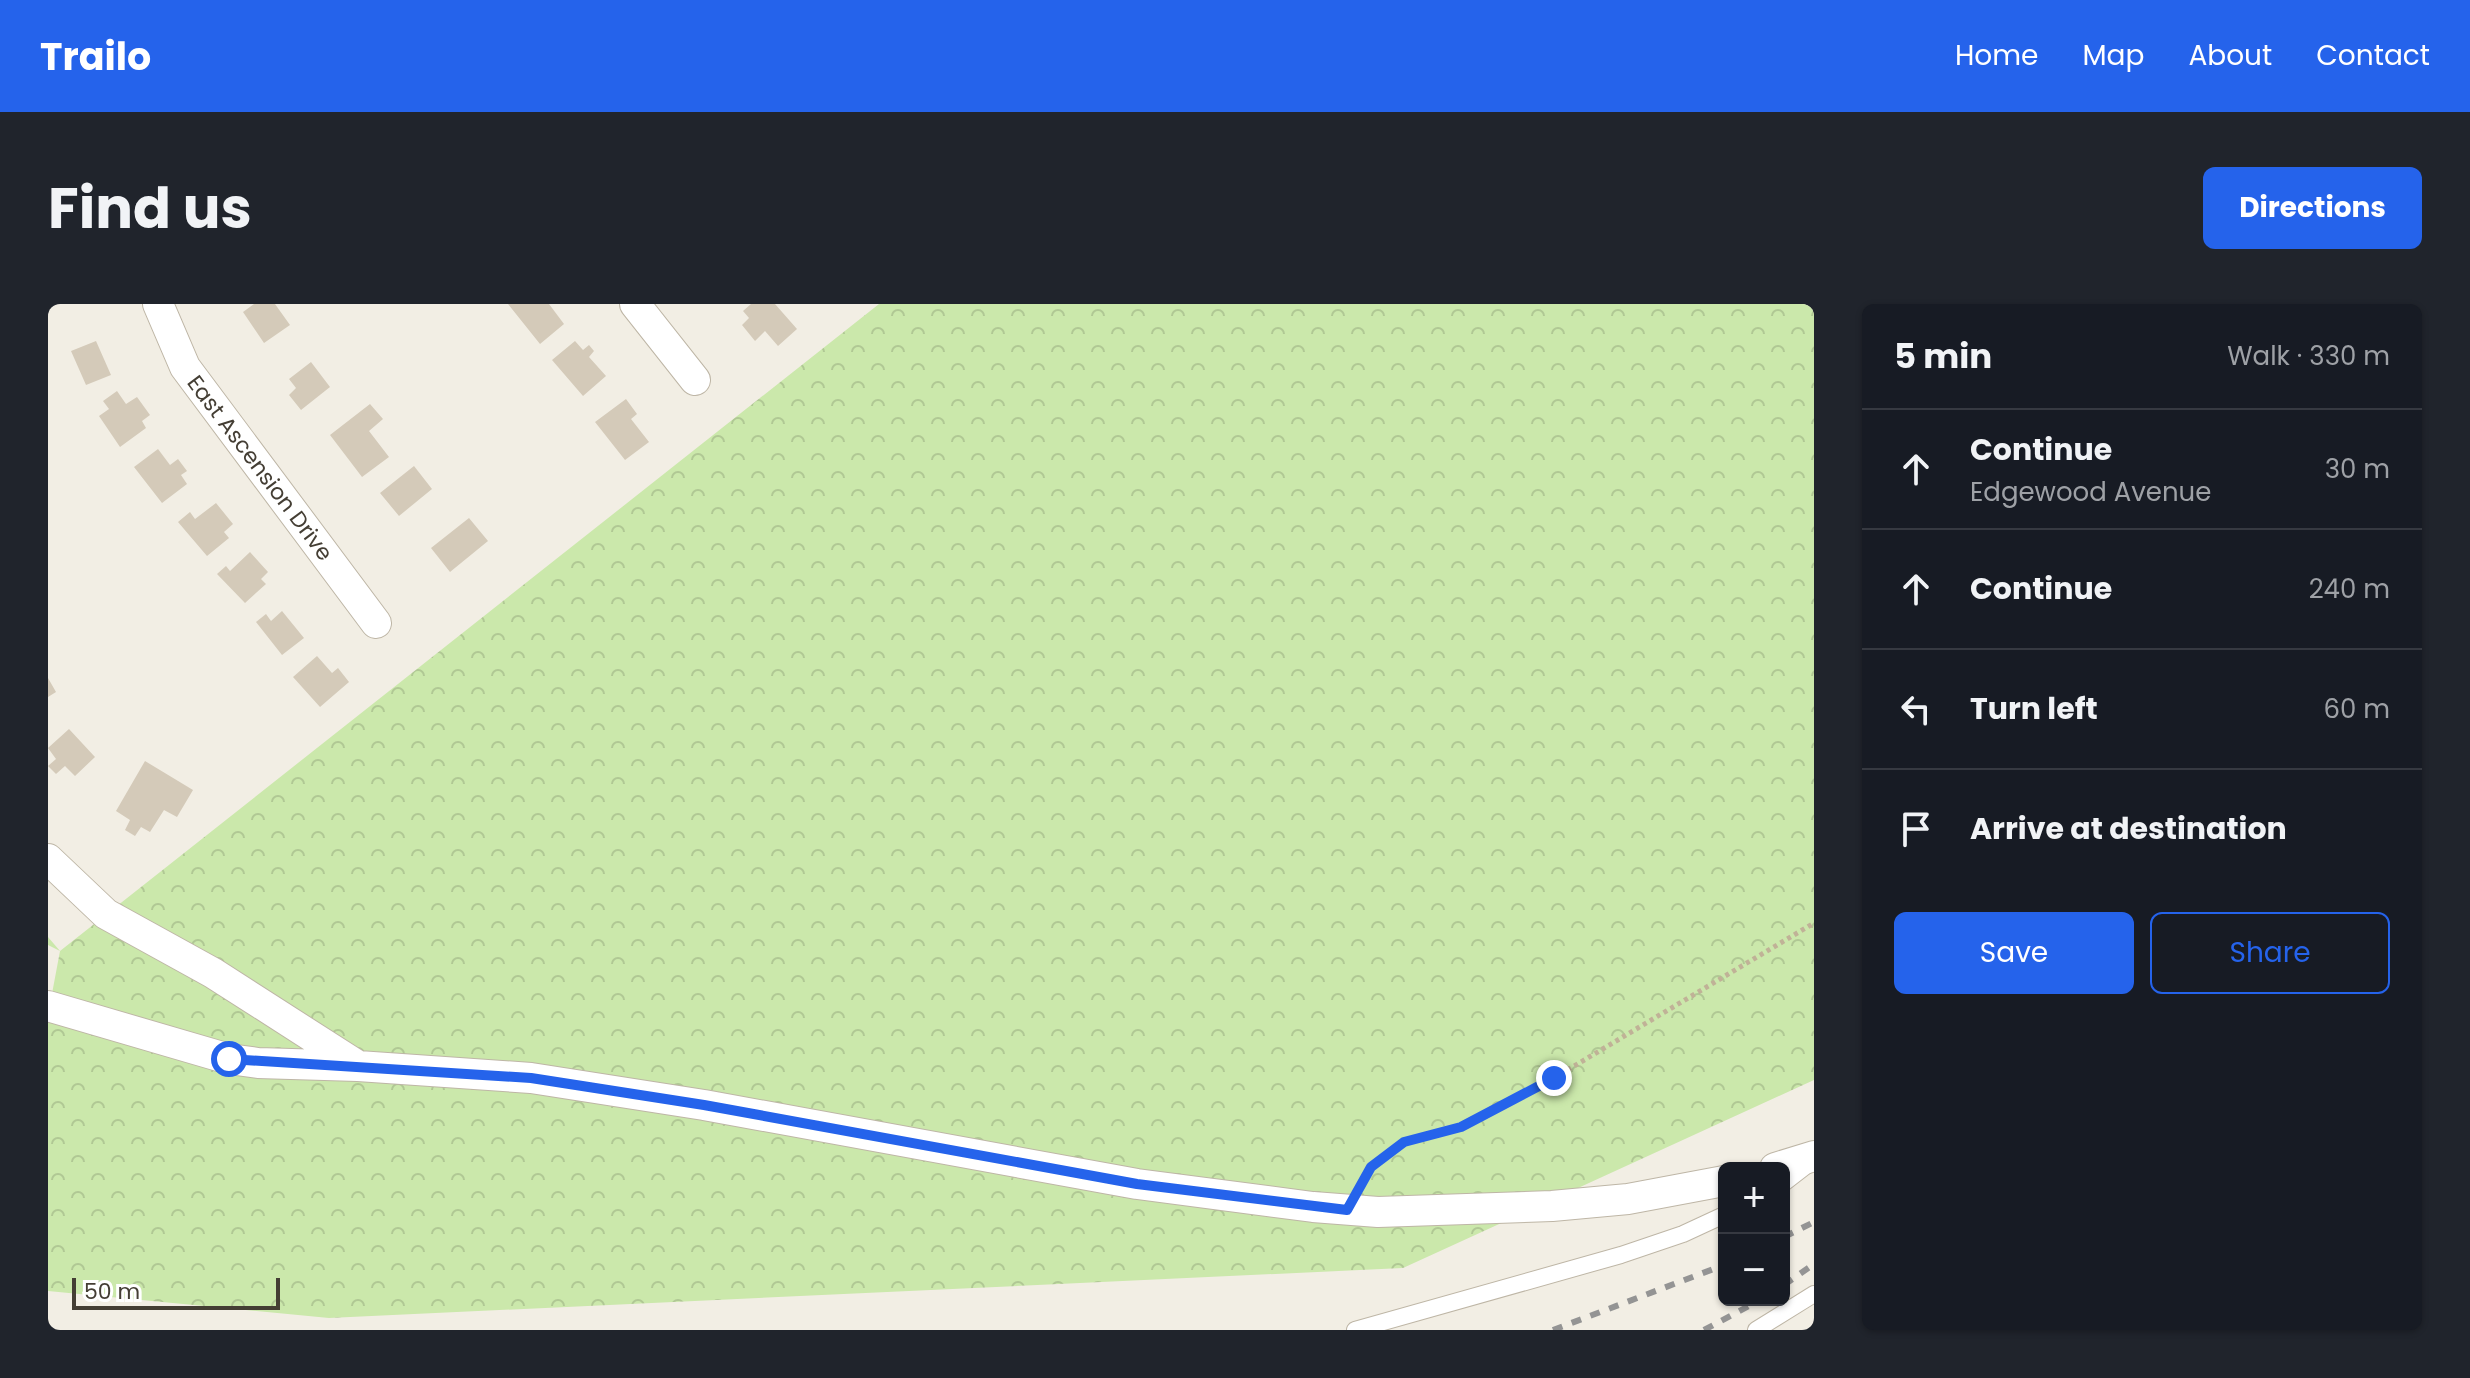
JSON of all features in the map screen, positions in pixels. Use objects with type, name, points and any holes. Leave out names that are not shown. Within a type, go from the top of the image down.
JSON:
[{"type":"street","name":"East Ascension Drive","points":[[158,304],[185,367],[376,623]]},
{"type":"street","points":[[635,304],[695,380]]},
{"type":"street","points":[[48,859],[106,914],[213,973],[358,1066]]},
{"type":"street","points":[[48,1006],[229,1059],[531,1078],[704,1105],[1137,1184],[1347,1210],[1456,1211],[1552,1206],[1628,1199],[1718,1182]]},
{"type":"street","points":[[1790,1164],[1814,1158]]},
{"type":"lane","points":[[1790,1178],[1814,1158]]},
{"type":"lane","points":[[1355,1330],[1621,1255],[1683,1234],[1718,1218]]},
{"type":"lane","points":[[1756,1330],[1814,1294]]},
{"type":"path","points":[[1347,1210],[1371,1167],[1404,1142],[1461,1127],[1554,1078],[1814,923]]},
{"type":"green space","points":[[879,304],[1814,304],[1814,1080],[1403,1268],[329,1318],[48,1291],[48,1015],[60,951]]},
{"type":"green space","points":[[48,937],[60,951],[48,945]]},
{"type":"building","points":[[254,304],[275,304],[290,325],[264,343],[243,312]]},
{"type":"building","points":[[508,304],[549,304],[564,324],[540,344]]},
{"type":"building","points":[[751,304],[775,304],[797,329],[778,346],[765,331],[755,341],[742,325],[749,318],[743,311]]},
{"type":"building","points":[[96,341],[111,375],[86,385],[71,351]]},
{"type":"building","points":[[575,341],[583,350],[589,345],[594,351],[589,357],[606,376],[583,396],[552,360]]},
{"type":"building","points":[[311,362],[330,387],[301,410],[289,395],[296,388],[289,379]]},
{"type":"building","points":[[117,391],[126,404],[137,397],[150,415],[142,421],[146,428],[120,447],[99,416],[109,409],[103,401]]},
{"type":"building","points":[[626,399],[637,414],[631,419],[649,442],[625,460],[595,422]]},
{"type":"building","points":[[370,404],[383,419],[369,431],[389,457],[362,477],[330,435]]},
{"type":"building","points":[[158,449],[170,465],[178,459],[187,471],[181,475],[187,484],[162,503],[134,467]]},
{"type":"building","points":[[414,466],[432,489],[399,516],[380,493]]},
{"type":"building","points":[[216,503],[233,524],[224,532],[229,538],[207,556],[178,522],[190,512],[195,519]]},
{"type":"building","points":[[469,518],[488,541],[450,572],[431,548]]},
{"type":"building","points":[[250,552],[268,572],[261,579],[266,584],[245,603],[217,574],[226,566],[230,571]]},
{"type":"building","points":[[282,611],[304,638],[282,655],[256,622],[266,614],[271,621]]},
{"type":"building","points":[[317,656],[332,673],[338,668],[349,682],[320,707],[293,677]]},
{"type":"building","points":[[48,678],[56,692],[48,697]]},
{"type":"building","points":[[69,729],[95,757],[75,776],[65,766],[56,774],[48,766],[56,759],[48,748]]},
{"type":"building","points":[[145,761],[193,790],[177,817],[164,810],[150,832],[141,827],[135,836],[125,830],[130,820],[116,811]]},
{"type":"railway","points":[[1790,1234],[1814,1222]]},
{"type":"railway","points":[[1790,1281],[1814,1264]]},
{"type":"railway","points":[[1553,1330],[1718,1267]]},
{"type":"railway","points":[[1704,1330],[1749,1306]]},
{"type":"route","points":[[229,1059],[258,1063],[461,1071],[531,1078],[704,1105],[1137,1184],[1347,1210],[1371,1167],[1404,1142],[1461,1127],[1554,1078]]}]
